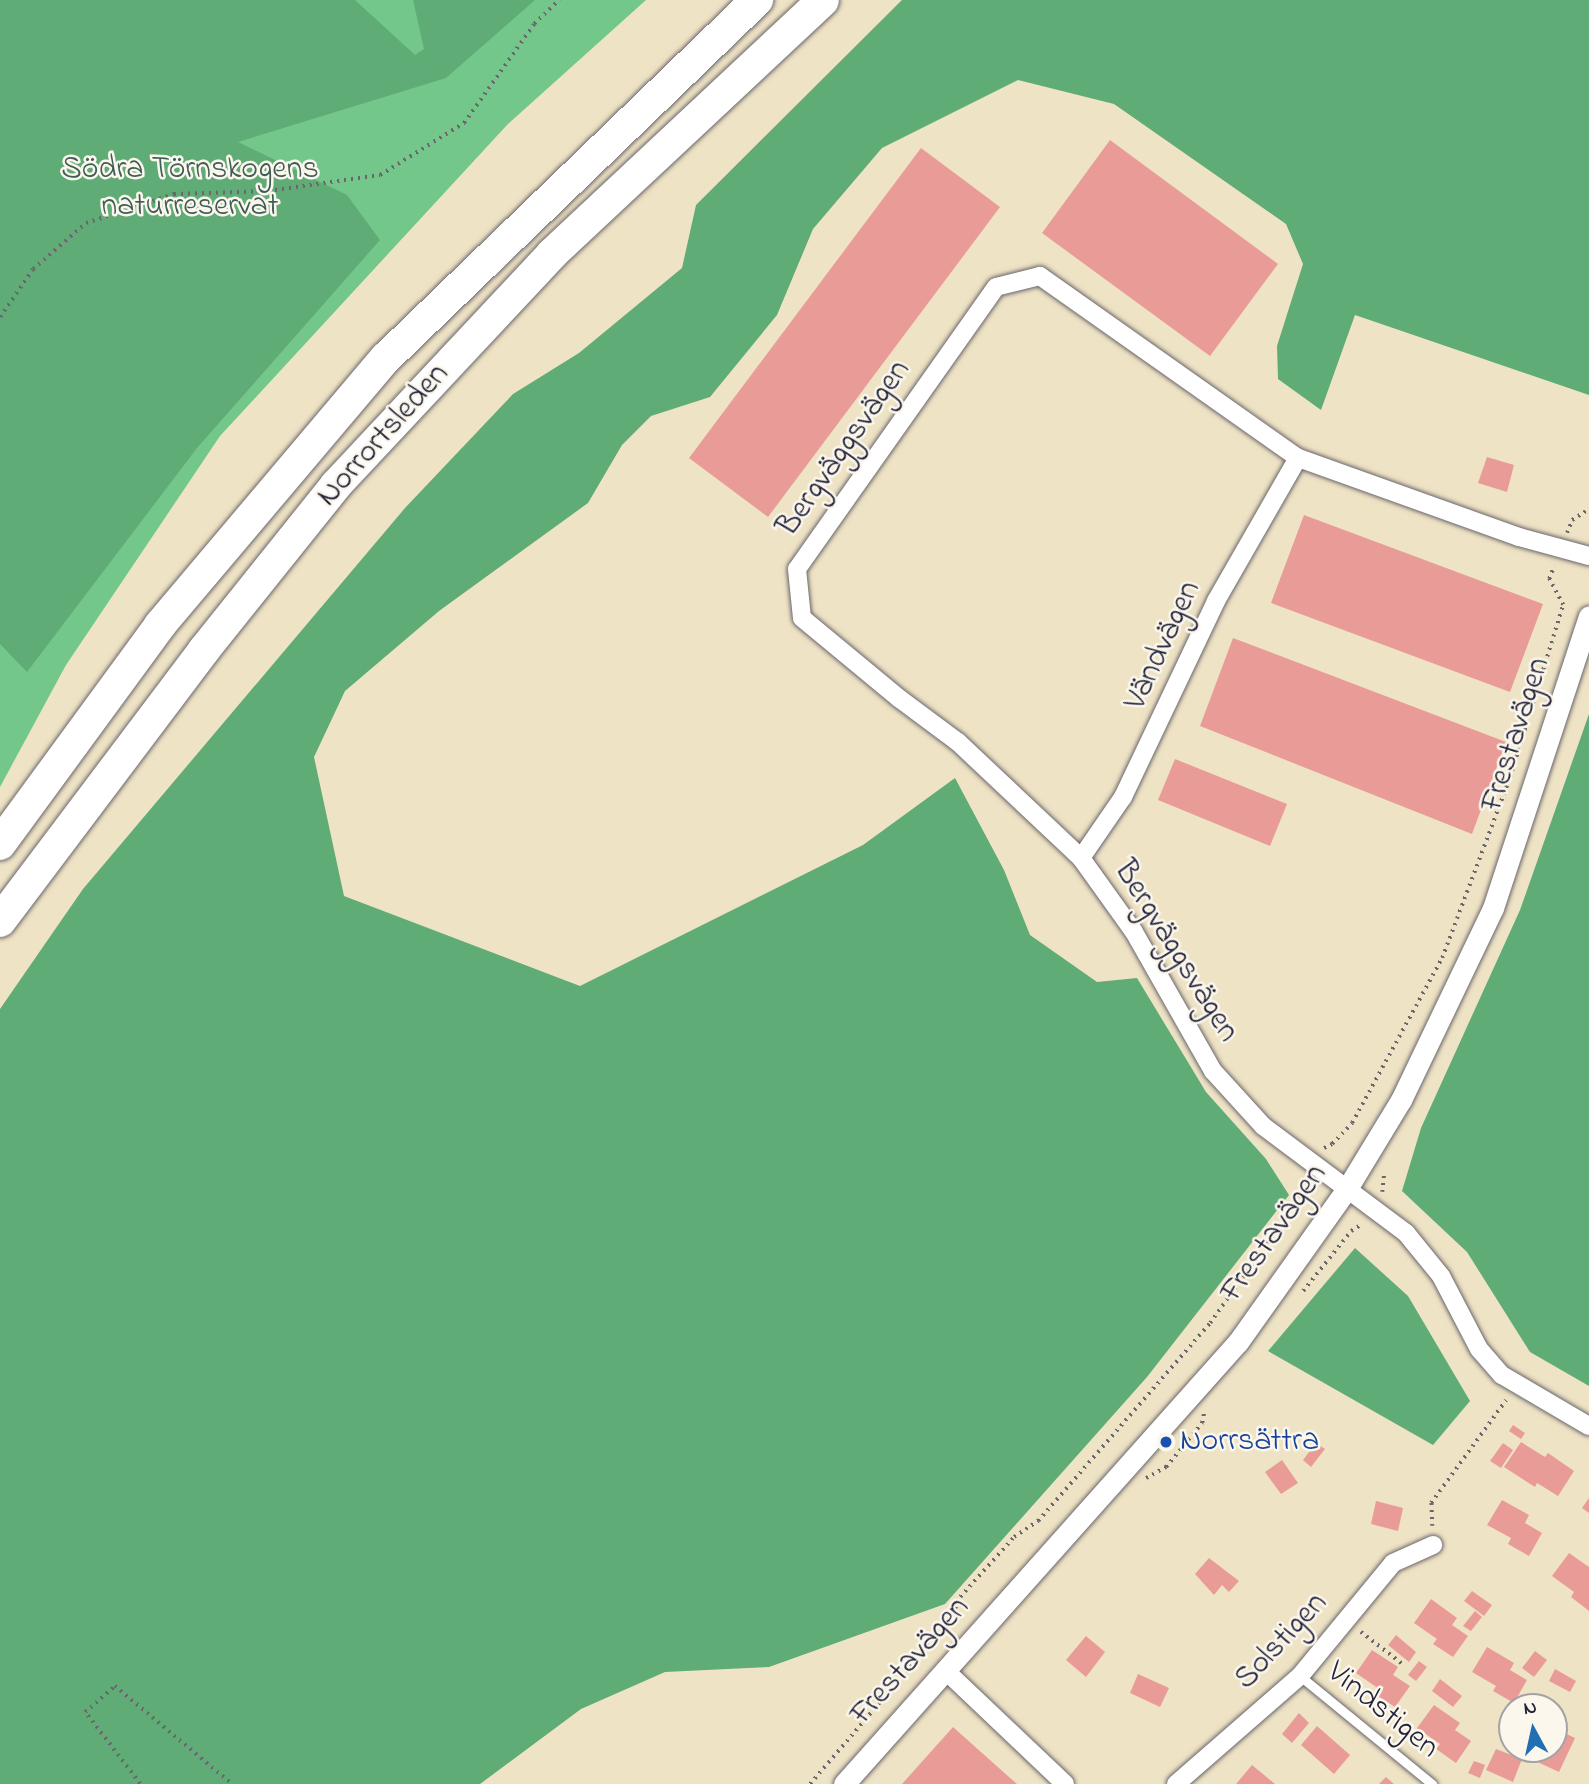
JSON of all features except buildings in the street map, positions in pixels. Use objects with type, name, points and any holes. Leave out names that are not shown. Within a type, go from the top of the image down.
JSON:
[{"type":"highway","name":"Norrortsleden","points":[[0,844],[160,625],[386,358],[757,0]]},
{"type":"highway","name":"Norrortsleden","points":[[0,921],[204,650],[336,485],[552,254],[823,0]]},
{"type":"street","name":"Bergväggsvägen","points":[[1589,556],[1519,537],[1298,458],[1040,276],[996,287],[797,569],[802,618],[900,699],[958,742],[1081,858],[1134,932],[1213,1071],[1263,1126],[1406,1233],[1441,1276],[1479,1349],[1502,1375],[1589,1426]]},
{"type":"street","name":"Vändvägen","points":[[1081,858],[1123,797],[1216,601],[1298,458]]},
{"type":"street","name":"Frestavägen","points":[[844,1784],[1238,1342],[1348,1187],[1401,1100],[1493,908],[1589,616]]},
{"type":"street","name":"Solstigen","points":[[1176,1784],[1300,1675],[1393,1563],[1433,1545]]},
{"type":"street","points":[[946,1671],[1065,1784]]},
{"type":"lane","name":"Vindstigen","points":[[1300,1675],[1432,1784]]},
{"type":"path","points":[[0,317],[33,269],[86,223],[174,194],[268,191],[380,175],[464,123],[534,24],[559,0]]},
{"type":"path","points":[[810,1784],[949,1621],[960,1597],[1014,1536],[1038,1521],[1210,1323],[1303,1189],[1306,1157],[1332,1144],[1352,1123],[1443,958],[1510,777],[1563,605],[1549,579],[1572,520],[1589,509]]},
{"type":"path","points":[[1433,1545],[1430,1503],[1517,1385]]},
{"type":"path","points":[[1345,1621],[1404,1665]]},
{"type":"path","points":[[139,1784],[85,1712],[115,1686],[232,1784]]},
{"type":"green space","name":"Södra Törnskogens naturreservat","points":[[0,0],[646,0],[507,125],[220,436],[66,665],[0,787]]},
{"type":"green space","name":"Södra Törnskogens naturreservat","points":[[0,0],[355,0],[415,55],[424,49],[413,0],[535,0],[446,78],[238,142],[347,195],[380,240],[197,448],[27,672],[0,644]]},
{"type":"green space","points":[[902,0],[1589,0],[1589,395],[1355,315],[1321,410],[1278,379],[1277,346],[1303,264],[1286,224],[1114,104],[1018,80],[882,148],[813,229],[777,315],[710,397],[651,416],[622,445],[588,503],[439,611],[345,691],[314,757],[344,896],[580,986],[863,845],[955,778],[1004,870],[1030,935],[1097,982],[1137,978],[1206,1092],[1266,1159],[1289,1195],[1147,1377],[945,1604],[769,1667],[665,1672],[581,1709],[480,1784],[0,1784],[0,1009],[83,889],[405,508],[513,394],[579,353],[682,268],[696,205]]},
{"type":"green space","points":[[1589,714],[1589,1386],[1530,1352],[1467,1252],[1402,1191],[1421,1128],[1520,910]]},
{"type":"green space","points":[[1355,1248],[1408,1296],[1470,1401],[1433,1445],[1268,1351]]},
{"type":"place","name":"Norrsättra","points":[[1166,1442]]}]
